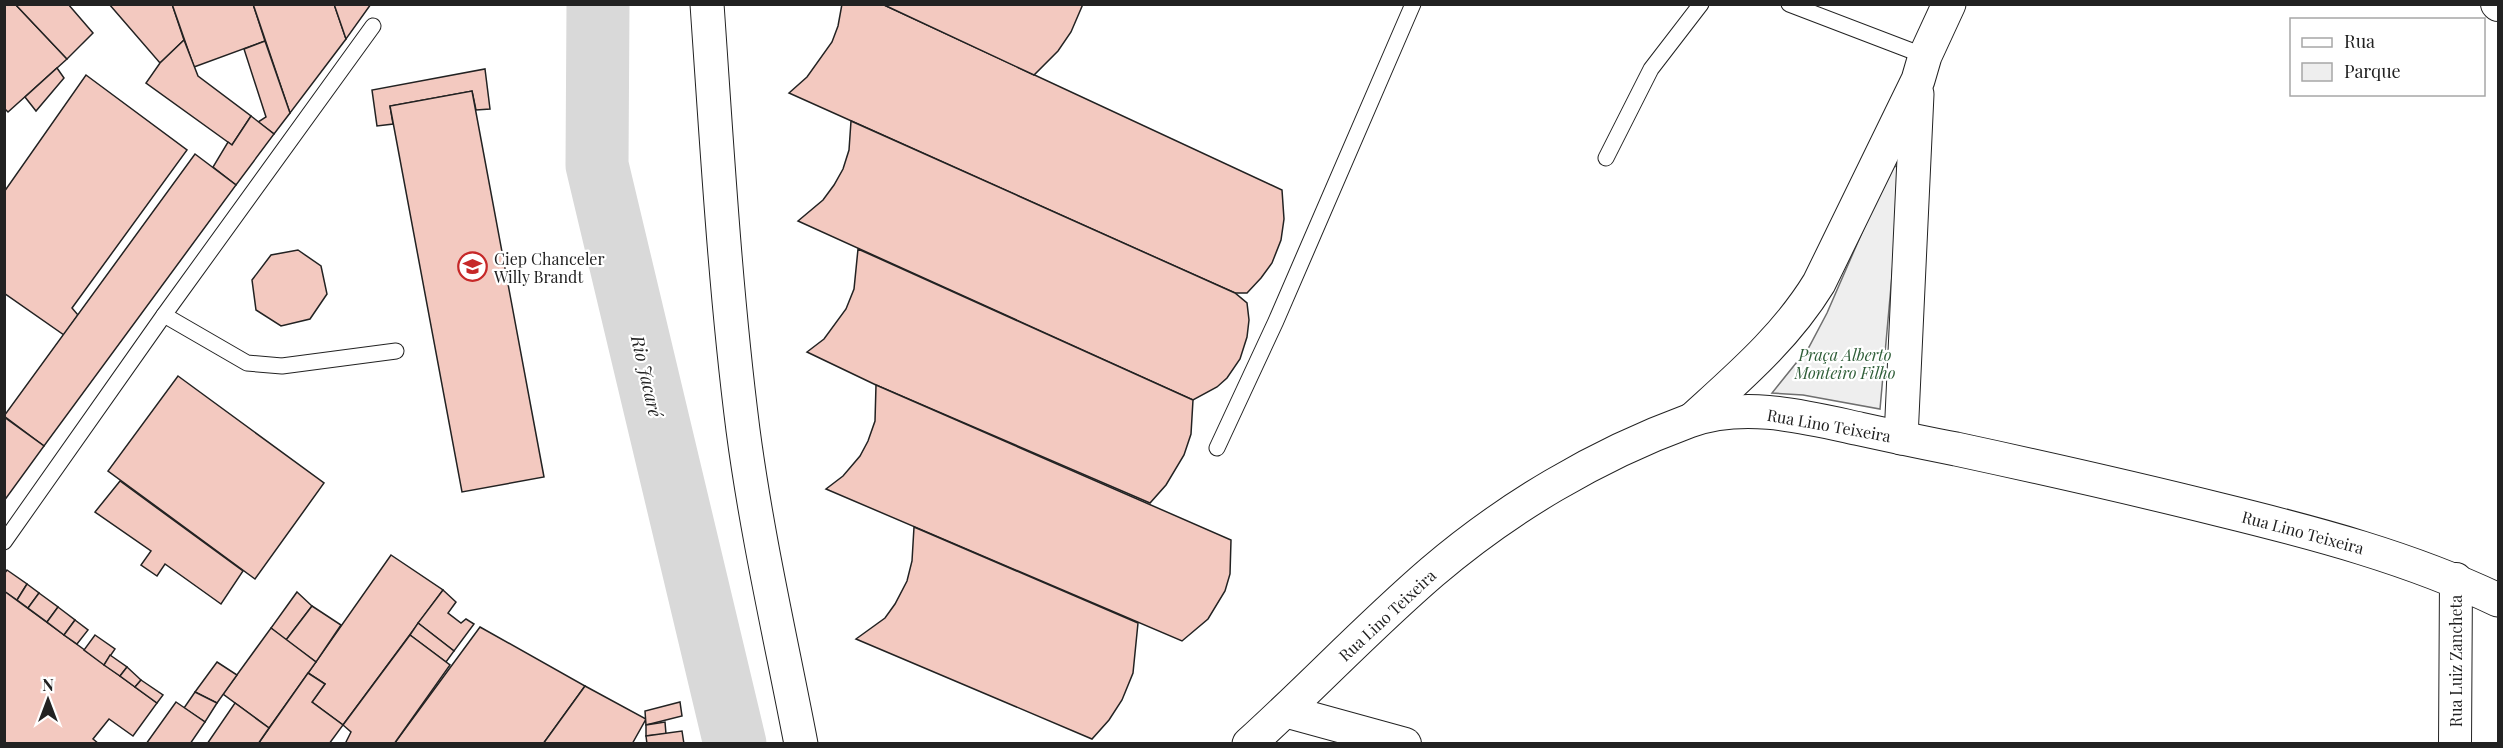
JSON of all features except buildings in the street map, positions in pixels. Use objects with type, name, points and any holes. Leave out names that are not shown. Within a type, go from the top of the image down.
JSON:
[{"type":"main road","points":[[706,4],[726,255],[744,432],[754,505],[801,744]]},
{"type":"main road","points":[[1692,420],[1756,362],[1804,308],[1819,283],[1922,68],[1949,4]]},
{"type":"main road","points":[[1901,438],[1922,68]]},
{"type":"main road","name":"Rua Lino Teixeira","points":[[1249,744],[1432,573],[1474,539],[1517,509],[1585,468],[1640,441],[1692,420],[1724,413],[1756,412],[1821,421],[2143,491],[2314,533],[2456,579],[2499,600]]},
{"type":"street","name":"Rua Luiz Zancheta","points":[[2455,744],[2456,579]]},
{"type":"street","points":[[1285,711],[1405,744]]},
{"type":"lane","points":[[1217,448],[1276,321],[1413,4]]},
{"type":"lane","points":[[1606,158],[1651,69],[1701,4]]},
{"type":"lane","points":[[1789,4],[1922,68]]},
{"type":"lane","points":[[4,542],[164,315],[373,26]]},
{"type":"lane","points":[[164,315],[247,363],[282,366],[396,351]]},
{"type":"green space","name":"Praça Alberto Monteiro Filho","points":[[1891,166],[1901,167],[1901,175],[1880,409],[1803,395],[1772,393],[1809,347],[1827,313]]},
{"type":"waterway","name":"Rio Jacaré","points":[[598,4],[597,165],[735,744]]},
{"type":"place","name":"Ciep Chanceler Willy Brandt","points":[[473,267]]}]
